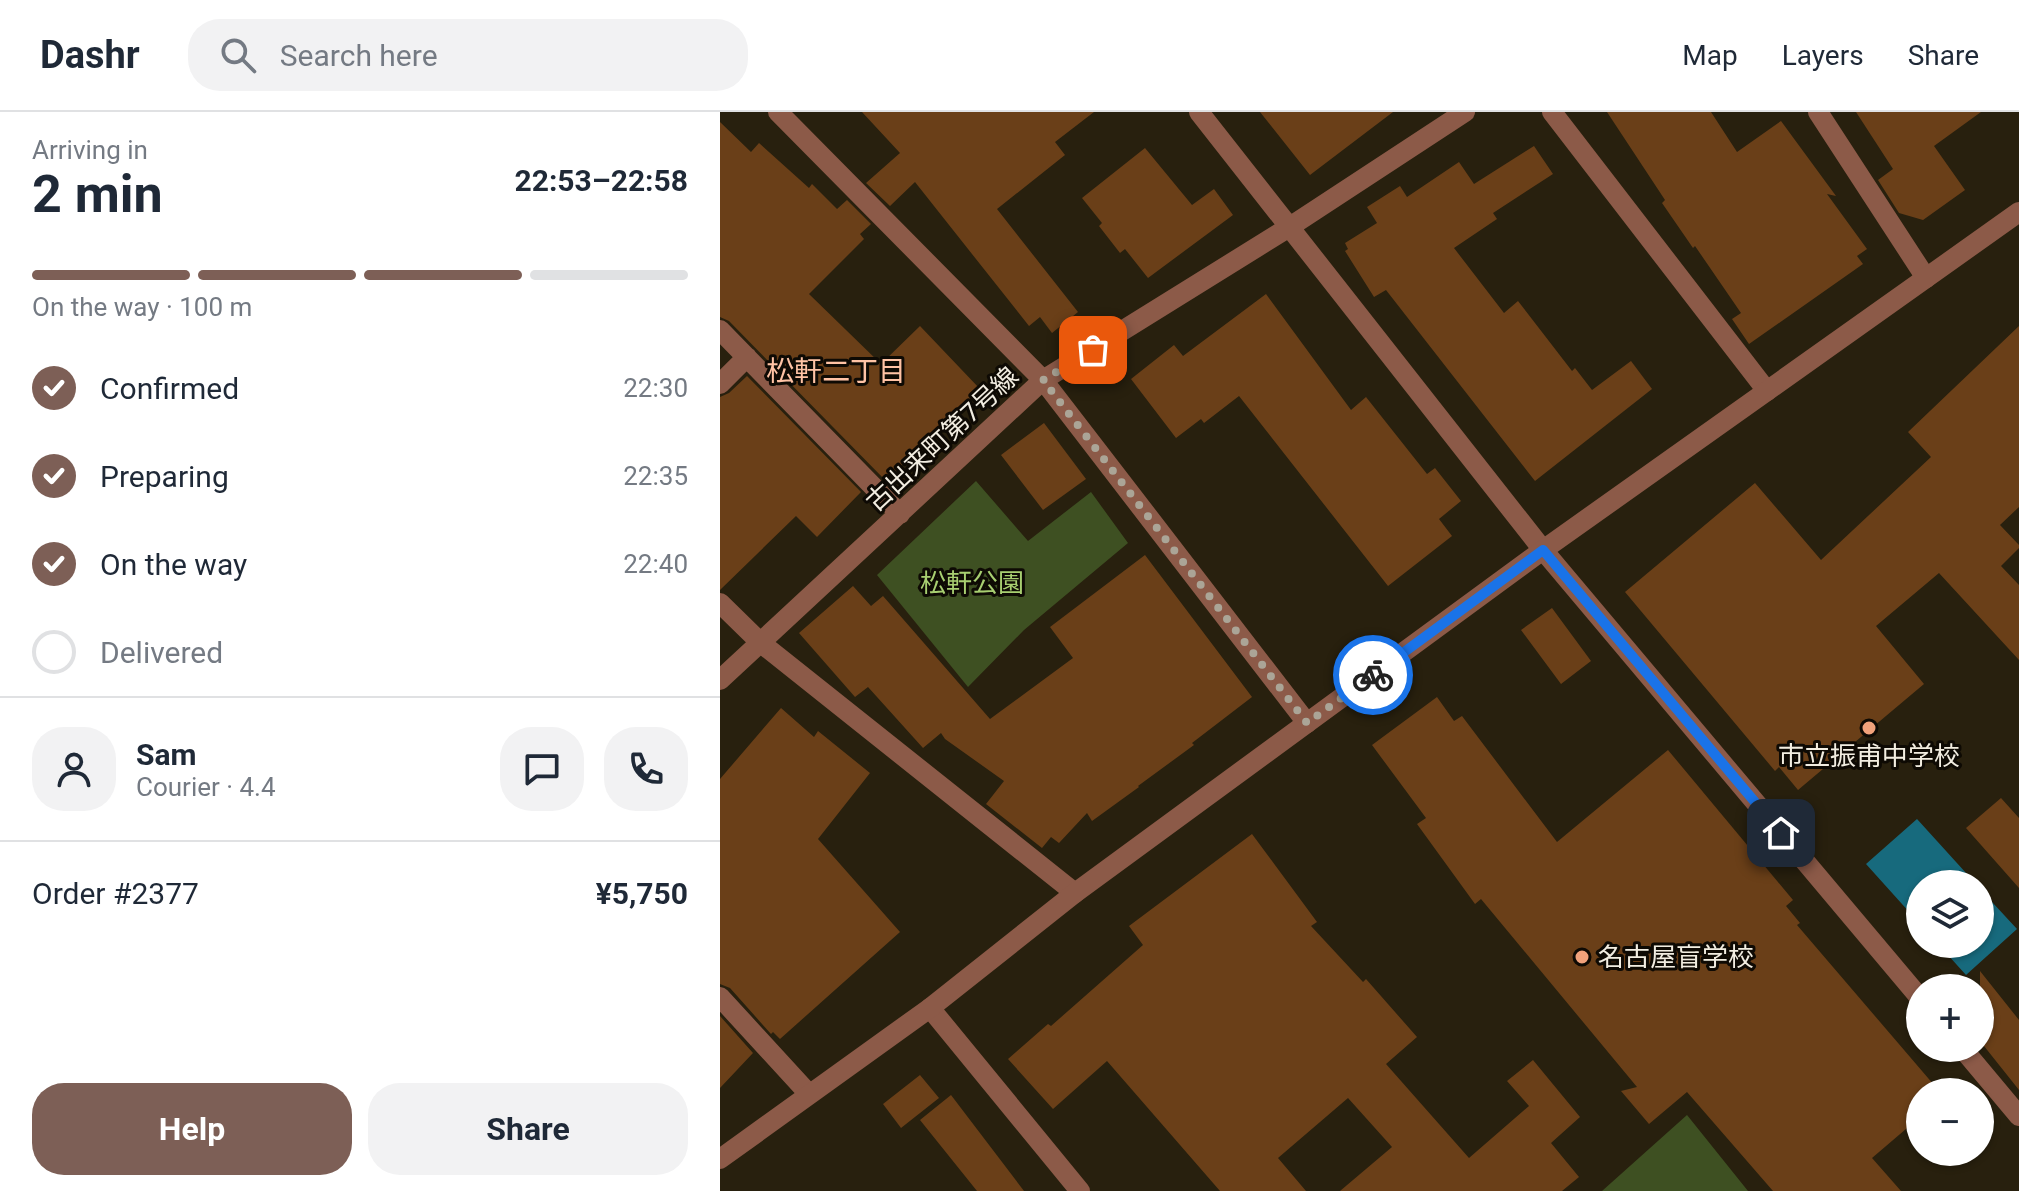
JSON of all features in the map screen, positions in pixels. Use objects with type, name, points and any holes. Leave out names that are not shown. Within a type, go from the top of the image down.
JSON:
[{"type":"street","points":[[778,112],[1043,380],[1307,723]]},
{"type":"street","points":[[1199,112],[1543,550],[1906,981]]},
{"type":"street","name":"古出来町第7号線","points":[[720,680],[1043,380],[1291,226],[1465,112]]},
{"type":"street","points":[[1552,112],[1767,391]]},
{"type":"street","points":[[1818,112],[1926,278]]},
{"type":"street","points":[[720,1159],[930,1008],[1075,893],[1543,550],[2019,212]]},
{"type":"street","points":[[720,330],[900,514]]},
{"type":"street","points":[[720,384],[747,357]]},
{"type":"street","points":[[720,603],[761,643],[1075,893]]},
{"type":"street","points":[[720,997],[809,1094]]},
{"type":"street","points":[[930,1008],[1080,1191]]},
{"type":"street","points":[[1974,1062],[2019,1116]]},
{"type":"green space","name":"松軒公園","points":[[976,481],[1028,541],[1091,492],[1128,543],[1024,630],[968,687],[877,575]]},
{"type":"green space","points":[[1687,1115],[1748,1191],[1602,1191]]},
{"type":"water","points":[[1917,819],[1963,870],[1906,870],[1906,908],[1866,864]]},
{"type":"water","points":[[1994,904],[2017,929],[1994,950]]},
{"type":"water","points":[[1951,958],[1985,958],[1967,974]]},
{"type":"building","points":[[862,112],[1094,112],[1055,142],[1065,155],[997,209],[1078,312],[1052,333],[1040,317],[1029,326],[915,182],[890,206],[866,183],[900,153]]},
{"type":"building","points":[[1260,112],[1393,112],[1310,175]]},
{"type":"building","points":[[1607,112],[1711,112],[1737,152],[1781,121],[1836,196],[1827,194],[1867,249],[1857,256],[1863,264],[1749,344],[1732,319],[1741,313],[1662,203],[1665,200]]},
{"type":"building","points":[[1856,112],[1981,112],[1934,146],[1965,190],[1923,220],[1899,213],[1878,180],[1893,169]]},
{"type":"building","points":[[720,122],[751,152],[759,143],[809,188],[812,184],[837,209],[847,200],[871,224],[860,234],[864,239],[809,294],[881,364],[920,326],[980,389],[886,481],[729,321],[720,317]]},
{"type":"building","points":[[1534,146],[1553,174],[1493,213],[1497,219],[1454,248],[1504,313],[1518,301],[1572,371],[1575,368],[1592,390],[1631,361],[1652,389],[1535,481],[1386,290],[1374,297],[1345,251],[1348,249],[1345,243],[1377,223],[1367,207],[1400,186],[1407,197],[1459,162],[1474,184]]},
{"type":"building","points":[[1145,148],[1192,205],[1214,189],[1233,215],[1148,278],[1125,249],[1120,253],[1082,198]]},
{"type":"building","points":[[1266,294],[1351,410],[1366,397],[1427,474],[1435,468],[1461,501],[1439,519],[1452,536],[1388,586],[1239,396],[1204,423],[1201,419],[1176,438],[1131,379],[1174,345],[1183,356]]},
{"type":"building","points":[[2019,326],[2019,507],[2000,525],[2019,545],[2001,566],[2019,585],[2019,660],[1939,573],[1876,626],[1924,684],[1798,790],[1779,767],[1775,771],[1625,592],[1755,483],[1821,560],[1931,457],[1908,432]]},
{"type":"building","points":[[747,376],[861,492],[817,537],[796,516],[720,590],[720,397]]},
{"type":"building","points":[[1044,423],[1086,479],[1043,510],[1001,455]]},
{"type":"building","points":[[1145,555],[1252,697],[1192,743],[1194,745],[1092,821],[1087,813],[1059,843],[1051,837],[1042,848],[986,804],[1004,781],[941,733],[923,748],[868,687],[855,697],[799,633],[853,586],[871,606],[883,596],[990,719],[1073,658],[1050,627]]},
{"type":"building","points":[[1552,608],[1591,661],[1561,684],[1521,630]]},
{"type":"building","points":[[1437,697],[1454,721],[1462,716],[1557,842],[1668,750],[1793,900],[1786,906],[1800,923],[1797,925],[1906,1052],[1906,1062],[1914,1062],[1928,1078],[1906,1078],[1906,1129],[1872,1158],[1901,1191],[1773,1191],[1687,1092],[1649,1124],[1621,1091],[1637,1087],[1481,899],[1475,904],[1417,824],[1426,818],[1372,745]]},
{"type":"building","points":[[781,708],[814,737],[818,731],[870,773],[818,839],[900,932],[780,1039],[773,1032],[771,1034],[730,988],[720,984],[720,779]]},
{"type":"building","points":[[2001,798],[2019,818],[2019,888],[1966,828]]},
{"type":"building","points":[[1252,834],[1317,922],[1311,926],[1363,982],[1366,979],[1417,1037],[1386,1064],[1469,1158],[1529,1106],[1507,1081],[1533,1060],[1580,1117],[1551,1143],[1579,1177],[1562,1191],[1340,1191],[1392,1147],[1348,1098],[1278,1158],[1306,1191],[1220,1191],[1107,1061],[1053,1109],[1008,1059],[1048,1024],[1051,1026],[1143,945],[1129,926]]},
{"type":"building","points":[[1994,989],[2019,1020],[2019,1090],[1994,1059]]},
{"type":"building","points":[[720,1016],[753,1053],[720,1088]]},
{"type":"building","points":[[920,1075],[939,1098],[901,1128],[883,1104]]},
{"type":"building","points":[[951,1095],[1024,1191],[977,1191],[920,1120]]},
{"type":"way so far","points":[[1093,350],[1043,380],[1307,723],[1373,675]]},
{"type":"place","name":"市立振甫中学校","points":[[1869,728]]},
{"type":"place","name":"名古屋盲学校","points":[[1582,957]]},
{"type":"district","name":"松軒二丁目","points":[[836,371]]},
{"type":"route","points":[[1373,675],[1543,550],[1781,833]]}]
